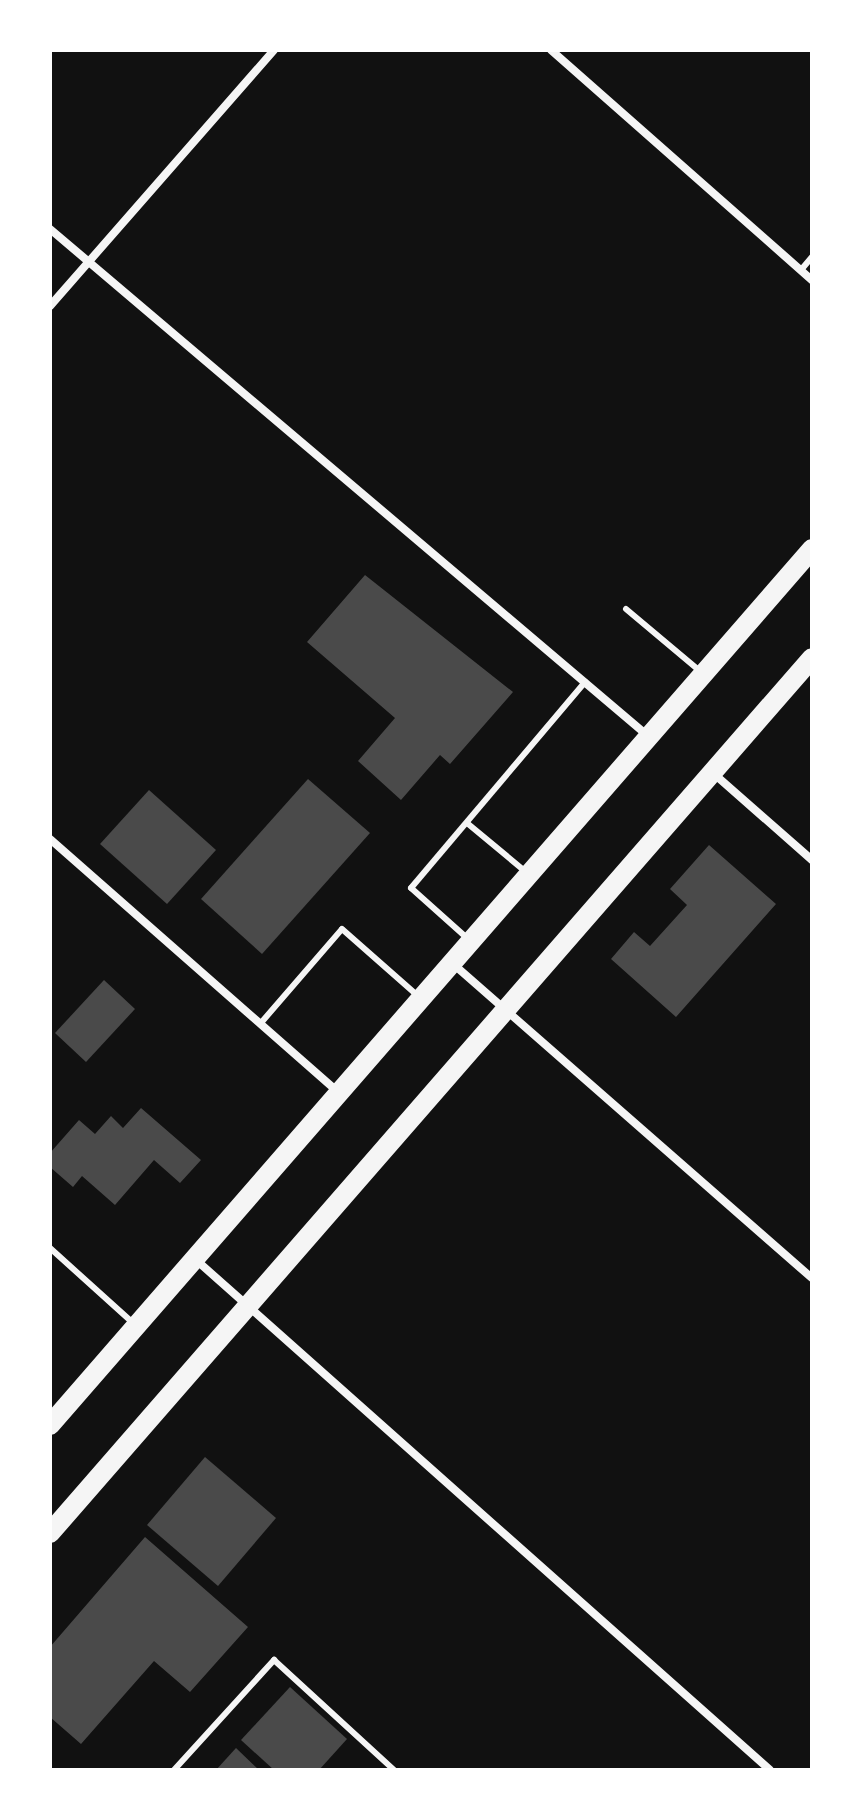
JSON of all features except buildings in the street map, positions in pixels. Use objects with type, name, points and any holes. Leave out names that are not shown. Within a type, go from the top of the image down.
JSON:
[{"type":"main road","points":[[53,1414],[136,1326],[812,549]]},
{"type":"main road","points":[[50,1533],[812,658]]},
{"type":"street","points":[[50,306],[274,50]]},
{"type":"street","points":[[551,50],[812,280]]},
{"type":"street","points":[[50,229],[649,737]]},
{"type":"street","points":[[713,772],[812,860]]},
{"type":"street","points":[[50,839],[339,1093]]},
{"type":"street","points":[[452,963],[812,1278]]},
{"type":"street","points":[[195,1258],[770,1770]]},
{"type":"lane","points":[[801,270],[812,257]]},
{"type":"lane","points":[[626,609],[703,674]]},
{"type":"lane","points":[[471,941],[411,888],[585,682]]},
{"type":"lane","points":[[467,823],[529,875]]},
{"type":"lane","points":[[260,1024],[342,929],[421,998]]},
{"type":"lane","points":[[50,1248],[136,1326]]},
{"type":"lane","points":[[174,1770],[274,1660],[394,1770]]}]
